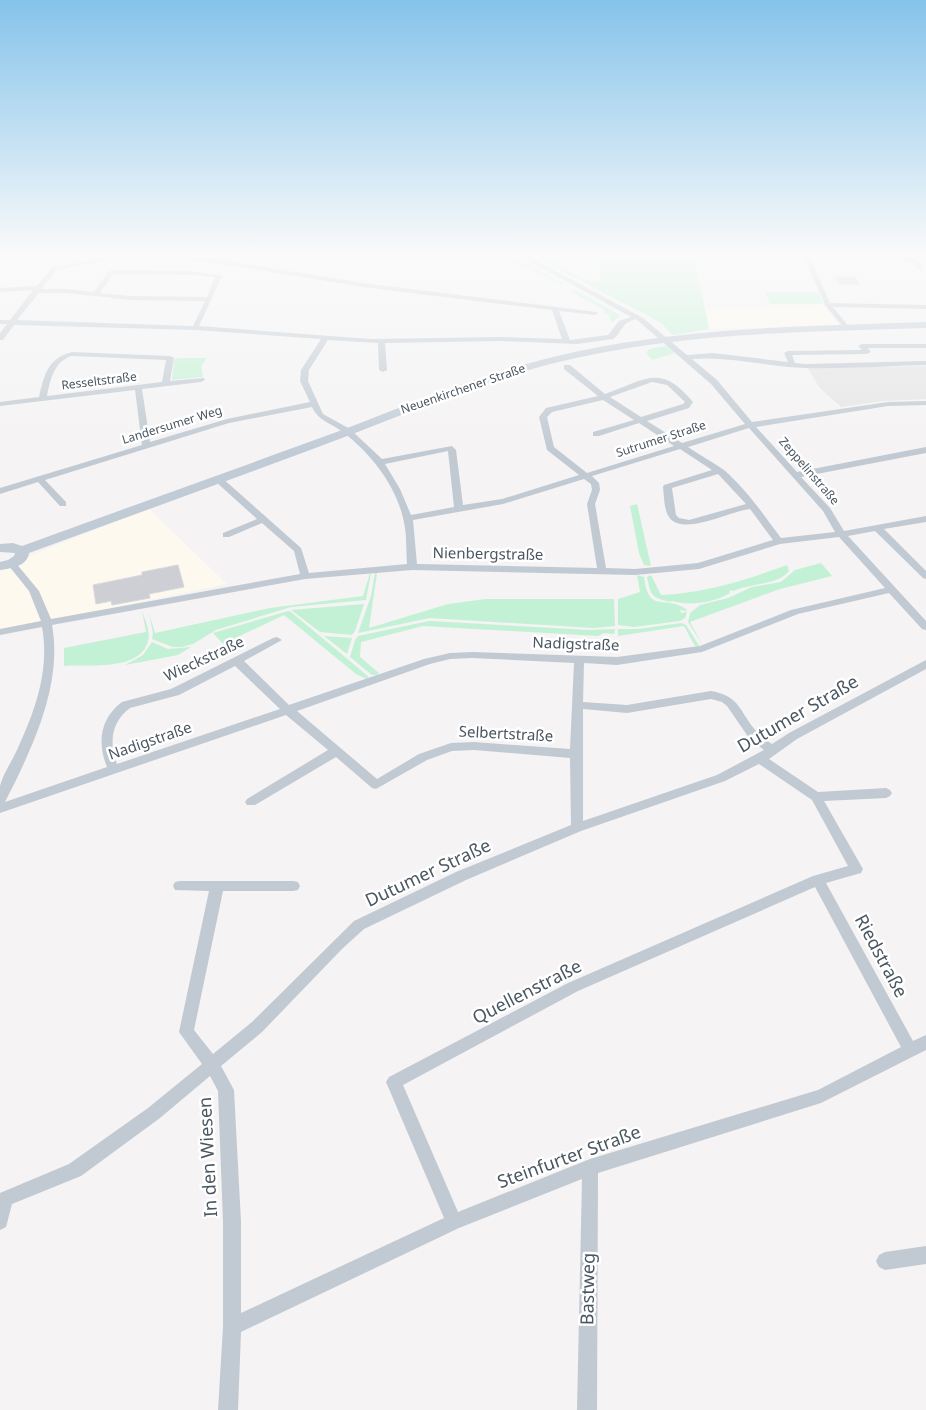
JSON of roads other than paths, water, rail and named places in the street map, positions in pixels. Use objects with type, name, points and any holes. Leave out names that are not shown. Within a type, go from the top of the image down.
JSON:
[{"type":"street","points":[[195,328],[198,321]]},
{"type":"street","points":[[560,321],[567,342]]},
{"type":"street","points":[[0,322],[195,328],[381,341],[500,339],[567,342],[610,337],[615,334],[619,324],[624,321]]},
{"type":"street","name":"Zeppelinstraße","points":[[643,321],[666,338],[714,382],[827,510],[841,534],[926,627]]},
{"type":"street","points":[[841,321],[847,328]]},
{"type":"street","points":[[0,338],[13,322]]},
{"type":"street","name":"Neuenkirchener Straße","points":[[22,551],[525,367],[597,350],[666,338],[726,333],[926,325]]},
{"type":"street","points":[[326,338],[305,370],[304,381],[320,415],[347,431],[380,462],[396,490],[408,518],[412,567]]},
{"type":"street","points":[[381,341],[383,370]]},
{"type":"street","points":[[876,364],[862,346],[926,346]]},
{"type":"street","points":[[792,364],[788,353],[867,352]]},
{"type":"street","points":[[42,399],[46,379],[58,359],[64,355],[72,354],[170,358],[166,384]]},
{"type":"street","points":[[688,357],[713,355],[792,364],[926,363]]},
{"type":"street","points":[[567,367],[604,397],[719,471],[753,506],[779,541]]},
{"type":"street","name":"Resseltstraße","points":[[0,404],[200,380]]},
{"type":"street","points":[[596,434],[686,406],[689,402],[670,383],[662,380],[651,380],[604,397],[549,410],[543,417],[550,448],[588,476],[595,484],[596,490],[592,504],[602,571]]},
{"type":"street","points":[[138,387],[146,447]]},
{"type":"street","name":"Landersumer Weg","points":[[0,491],[227,421],[314,404]]},
{"type":"street","name":"Sutrumer Straße","points":[[408,518],[503,501],[751,425],[888,404],[926,404]]},
{"type":"street","points":[[380,462],[450,448],[452,450],[459,509]]},
{"type":"street","points":[[796,475],[926,450]]},
{"type":"street","points":[[719,471],[667,488],[672,515],[676,520],[688,523],[742,507],[753,506]]},
{"type":"street","points":[[40,479],[63,504]]},
{"type":"street","points":[[218,479],[298,550],[305,576]]},
{"type":"street","points":[[226,535],[264,519]]},
{"type":"street","name":"Nienbergstraße","points":[[0,632],[305,576],[374,569],[412,567],[635,572],[699,566],[779,541],[841,534],[926,519]]},
{"type":"street","points":[[877,528],[926,576]]},
{"type":"street","points":[[0,548],[13,547],[22,551],[22,558],[6,565],[34,592],[47,622],[51,643],[51,669],[44,698],[0,799]]},
{"type":"street","name":"Nadigstraße","points":[[0,808],[428,661],[450,656],[617,662],[702,649],[794,612],[892,589]]},
{"type":"street","name":"Wieckstraße","points":[[114,770],[105,746],[115,714],[119,709],[126,705],[175,692],[277,640]]},
{"type":"street","points":[[578,828],[576,754],[579,660]]},
{"type":"street","points":[[237,661],[288,710]]},
{"type":"street","name":"Dutumer Straße","points":[[2,1200],[75,1170],[154,1113],[213,1066],[257,1027],[359,925],[460,876],[578,828],[721,778],[760,759],[793,736],[926,664]]},
{"type":"street","points":[[578,705],[627,709],[711,695],[722,695],[730,700],[751,734],[772,750]]},
{"type":"street","name":"Selbertstraße","points":[[288,710],[376,785],[423,757],[451,748],[474,746],[576,754]]},
{"type":"street","points":[[251,802],[336,751]]},
{"type":"street","points":[[760,759],[816,797],[856,869],[818,880]]},
{"type":"street","points":[[816,797],[886,793]]},
{"type":"street","name":"Riedstraße","points":[[818,880],[910,1050]]},
{"type":"street","name":"Quellenstraße","points":[[454,1222],[394,1082],[573,987],[818,880]]},
{"type":"street","points":[[180,886],[294,886]]},
{"type":"street","name":"In den Wiesen","points":[[217,887],[186,1032],[213,1066],[226,1090],[232,1222],[232,1327],[228,1410]]},
{"type":"street","name":"Steinfurter Straße","points":[[232,1327],[454,1222],[590,1167],[821,1096],[926,1042]]},
{"type":"street","name":"Bastweg","points":[[587,1410],[590,1167]]},
{"type":"street","points":[[0,1221],[2,1200]]},
{"type":"street","points":[[885,1261],[926,1255]]}]
